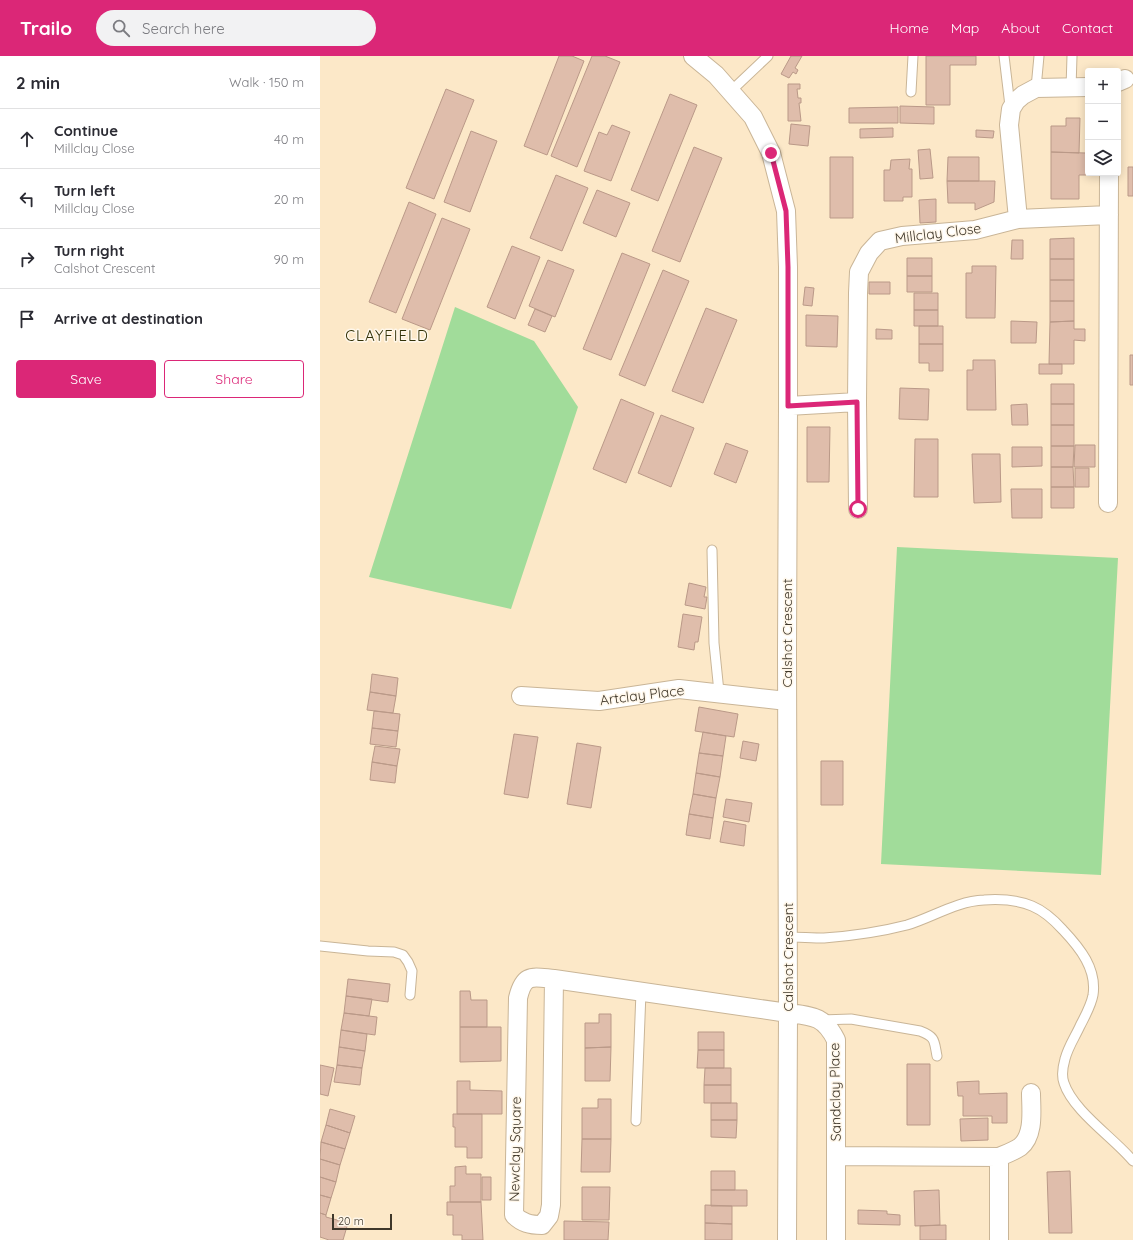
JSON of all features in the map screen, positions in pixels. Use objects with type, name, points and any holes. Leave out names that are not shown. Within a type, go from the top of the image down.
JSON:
[{"type":"street","name":"Calshot Crescent","points":[[693,56],[716,75],[753,117],[771,153],[786,211],[788,267],[787,1240]]},
{"type":"street","points":[[1018,219],[1009,125],[1011,109],[1016,101],[1023,95],[1036,88],[1079,88]]},
{"type":"street","points":[[1108,503],[1109,176]]},
{"type":"street","name":"Millclay Close","points":[[858,509],[857,402],[859,272],[869,253],[880,241],[902,236],[975,230],[1018,219],[1109,215]]},
{"type":"street","points":[[788,406],[857,402]]},
{"type":"street","name":"Artclay Place","points":[[521,696],[599,701],[679,689],[718,692],[787,701]]},
{"type":"street","name":"Newclay Square","points":[[554,979],[551,1206],[549,1216],[542,1225],[531,1225],[520,1221],[514,1214],[518,998],[520,988],[525,981],[533,977],[554,979],[788,1013]]},
{"type":"street","points":[[788,1013],[809,1015],[821,1020]]},
{"type":"street","name":"Sandclay Place","points":[[821,1020],[830,1028],[836,1040],[836,1240]]},
{"type":"street","name":"Sandclay Place","points":[[836,1156],[999,1157],[1020,1147],[1027,1139],[1030,1128],[1031,1092]]},
{"type":"street","points":[[999,1157],[1000,1240]]},
{"type":"lane","points":[[731,91],[768,56]]},
{"type":"lane","points":[[911,92],[913,56]]},
{"type":"lane","points":[[1004,56],[1011,109]]},
{"type":"lane","points":[[1036,88],[1039,56]]},
{"type":"lane","points":[[1072,56],[1079,88]]},
{"type":"lane","points":[[712,550],[714,643],[718,692]]},
{"type":"lane","points":[[788,937],[823,938],[881,931],[913,923],[967,903],[984,900],[1013,902],[1032,906],[1052,918],[1077,944],[1089,963],[1093,979],[1093,995],[1067,1053],[1062,1070],[1063,1082],[1071,1097],[1083,1111],[1133,1161]]},
{"type":"lane","points":[[320,946],[394,952],[403,955],[412,971],[410,995]]},
{"type":"lane","points":[[636,1121],[641,992]]},
{"type":"lane","points":[[821,1020],[851,1019],[920,1031],[934,1039],[937,1056]]},
{"type":"green space","points":[[455,307],[534,341],[578,407],[511,609],[369,577]]},
{"type":"green space","points":[[897,547],[1118,558],[1101,875],[881,864]]},
{"type":"building","points":[[559,56],[572,56],[584,61],[547,155],[524,146]]},
{"type":"building","points":[[592,56],[605,56],[620,62],[577,167],[551,156]]},
{"type":"building","points":[[791,56],[802,56],[795,68],[798,70],[796,74],[793,72],[789,78],[781,74]]},
{"type":"building","points":[[926,56],[976,56],[976,65],[950,65],[950,105],[926,105]]},
{"type":"building","points":[[788,84],[800,84],[800,89],[797,89],[798,98],[801,98],[801,103],[799,103],[801,121],[788,121]]},
{"type":"building","points":[[446,89],[474,100],[434,199],[406,188]]},
{"type":"building","points":[[670,94],[697,105],[658,201],[631,190]]},
{"type":"building","points":[[900,106],[934,107],[934,124],[900,123]]},
{"type":"building","points":[[898,107],[898,123],[849,123],[849,108]]},
{"type":"building","points":[[1066,118],[1080,118],[1079,153],[1051,152],[1051,126],[1066,126]]},
{"type":"building","points":[[791,124],[810,126],[808,146],[789,144]]},
{"type":"building","points":[[612,125],[630,132],[611,181],[584,171],[599,132],[607,135]]},
{"type":"building","points":[[893,128],[893,137],[860,138],[860,129]]},
{"type":"building","points":[[976,130],[994,131],[993,138],[976,137]]},
{"type":"building","points":[[471,131],[497,141],[470,212],[444,202]]},
{"type":"building","points":[[694,147],[722,158],[680,262],[652,251]]},
{"type":"building","points":[[930,149],[933,178],[920,179],[918,150]]},
{"type":"building","points":[[1051,152],[1085,153],[1085,175],[1079,175],[1079,199],[1051,199]]},
{"type":"building","points":[[830,157],[853,157],[853,218],[830,218]]},
{"type":"building","points":[[948,157],[979,157],[979,181],[947,181]]},
{"type":"building","points":[[910,159],[909,169],[912,169],[912,197],[903,197],[903,201],[884,201],[884,170],[890,170],[891,160]]},
{"type":"building","points":[[1128,167],[1133,167],[1133,196],[1128,196]]},
{"type":"building","points":[[556,175],[588,188],[562,251],[530,238]]},
{"type":"building","points":[[947,181],[995,181],[994,202],[975,210],[975,203],[948,203]]},
{"type":"building","points":[[597,190],[630,203],[616,237],[583,223]]},
{"type":"building","points":[[936,199],[936,222],[920,223],[919,200]]},
{"type":"building","points":[[409,202],[436,214],[396,313],[369,302]]},
{"type":"building","points":[[442,218],[470,229],[430,330],[402,319]]},
{"type":"building","points":[[1074,238],[1074,259],[1050,259],[1050,239]]},
{"type":"building","points":[[1012,240],[1023,240],[1023,259],[1011,259]]},
{"type":"building","points":[[512,246],[540,257],[515,319],[487,307]]},
{"type":"building","points":[[622,253],[650,264],[611,360],[583,349]]},
{"type":"building","points":[[907,258],[932,258],[932,276],[907,276]]},
{"type":"building","points":[[1050,259],[1074,259],[1074,280],[1050,280]]},
{"type":"building","points":[[548,260],[574,270],[555,317],[529,306]]},
{"type":"building","points":[[972,266],[996,266],[995,318],[966,318],[966,273],[972,273]]},
{"type":"building","points":[[663,270],[689,281],[645,386],[619,375]]},
{"type":"building","points":[[907,276],[932,276],[932,292],[907,292]]},
{"type":"building","points":[[1050,280],[1074,280],[1074,301],[1050,301]]},
{"type":"building","points":[[869,282],[890,282],[890,294],[869,294]]},
{"type":"building","points":[[805,287],[814,288],[812,306],[803,305]]},
{"type":"building","points":[[914,293],[938,293],[938,310],[914,310]]},
{"type":"building","points":[[1050,301],[1074,301],[1074,321],[1050,322]]},
{"type":"building","points":[[706,308],[737,320],[703,403],[672,391]]},
{"type":"building","points":[[535,309],[552,316],[545,332],[528,325]]},
{"type":"building","points":[[914,310],[938,310],[938,326],[914,326]]},
{"type":"building","points":[[806,315],[838,316],[837,347],[806,346]]},
{"type":"building","points":[[1011,321],[1037,322],[1036,343],[1011,343]]},
{"type":"building","points":[[1074,321],[1074,329],[1085,329],[1085,341],[1074,340],[1074,364],[1049,364],[1050,322]]},
{"type":"building","points":[[919,326],[943,326],[943,344],[919,344]]},
{"type":"building","points":[[876,329],[892,330],[892,339],[876,339]]},
{"type":"building","points":[[919,344],[943,344],[943,371],[929,371],[929,363],[919,363]]},
{"type":"building","points":[[1130,355],[1133,355],[1133,385],[1130,385]]},
{"type":"building","points":[[973,360],[995,360],[996,410],[967,410],[967,370],[973,370]]},
{"type":"building","points":[[1039,364],[1062,364],[1062,374],[1039,374]]},
{"type":"building","points":[[1051,384],[1074,384],[1074,404],[1051,404]]},
{"type":"building","points":[[900,388],[929,389],[928,420],[899,419]]},
{"type":"building","points":[[621,399],[654,413],[626,483],[593,469]]},
{"type":"building","points":[[1027,404],[1028,425],[1012,425],[1011,405]]},
{"type":"building","points":[[1051,404],[1074,404],[1074,425],[1051,425]]},
{"type":"building","points":[[661,415],[694,428],[671,487],[638,473]]},
{"type":"building","points":[[1051,425],[1074,425],[1074,446],[1051,446]]},
{"type":"building","points":[[807,427],[830,427],[829,482],[807,482]]},
{"type":"building","points":[[915,439],[938,439],[938,497],[914,497]]},
{"type":"building","points":[[726,443],[748,451],[736,483],[714,474]]},
{"type":"building","points":[[1075,445],[1095,445],[1095,467],[1074,467]]},
{"type":"building","points":[[1051,446],[1074,446],[1073,467],[1051,467]]},
{"type":"building","points":[[1012,447],[1042,447],[1042,466],[1012,467]]},
{"type":"building","points":[[972,454],[1000,454],[1001,502],[974,503]]},
{"type":"building","points":[[1051,467],[1073,467],[1074,487],[1051,487]]},
{"type":"building","points":[[1075,468],[1089,468],[1089,487],[1075,487]]},
{"type":"building","points":[[1051,487],[1074,487],[1074,508],[1051,508]]},
{"type":"building","points":[[1011,489],[1042,489],[1042,518],[1012,518]]},
{"type":"building","points":[[689,583],[706,587],[704,597],[707,597],[705,609],[685,605]]},
{"type":"building","points":[[683,614],[702,617],[698,642],[695,642],[694,650],[678,647]]},
{"type":"building","points":[[372,674],[398,678],[396,696],[370,692]]},
{"type":"building","points":[[370,692],[396,696],[393,713],[367,710]]},
{"type":"building","points":[[699,707],[738,714],[734,737],[695,731]]},
{"type":"building","points":[[374,711],[400,714],[398,731],[372,728]]},
{"type":"building","points":[[372,728],[398,731],[396,747],[370,744]]},
{"type":"building","points":[[703,732],[726,736],[723,756],[699,753]]},
{"type":"building","points":[[514,734],[538,737],[528,798],[504,794]]},
{"type":"building","points":[[743,741],[759,744],[756,761],[740,758]]},
{"type":"building","points":[[577,743],[601,747],[591,808],[567,804]]},
{"type":"building","points":[[375,746],[400,749],[397,766],[372,762]]},
{"type":"building","points":[[699,753],[723,756],[720,777],[696,773]]},
{"type":"building","points":[[821,761],[843,761],[843,805],[821,805]]},
{"type":"building","points":[[372,762],[397,766],[395,783],[370,780]]},
{"type":"building","points":[[696,773],[720,777],[716,798],[693,794]]},
{"type":"building","points":[[693,794],[716,798],[713,818],[689,814]]},
{"type":"building","points":[[726,799],[752,803],[749,822],[723,817]]},
{"type":"building","points":[[689,814],[713,818],[710,839],[686,835]]},
{"type":"building","points":[[724,821],[746,825],[744,846],[720,842]]},
{"type":"building","points":[[348,979],[390,984],[388,1002],[346,996]]},
{"type":"building","points":[[460,991],[470,991],[471,1000],[487,1000],[487,1027],[460,1027]]},
{"type":"building","points":[[346,996],[372,999],[369,1016],[344,1013]]},
{"type":"building","points":[[344,1013],[377,1017],[375,1035],[341,1030]]},
{"type":"building","points":[[599,1014],[611,1014],[611,1047],[585,1048],[585,1023],[599,1023]]},
{"type":"building","points":[[460,1027],[501,1027],[501,1061],[460,1062]]},
{"type":"building","points":[[341,1030],[367,1034],[365,1051],[339,1047]]},
{"type":"building","points":[[698,1032],[724,1032],[724,1050],[698,1050]]},
{"type":"building","points":[[339,1047],[365,1051],[362,1068],[337,1065]]},
{"type":"building","points":[[611,1047],[610,1081],[585,1081],[585,1048]]},
{"type":"building","points":[[698,1050],[724,1050],[724,1068],[697,1068]]},
{"type":"building","points":[[907,1064],[930,1064],[930,1125],[907,1125]]},
{"type":"building","points":[[320,1065],[334,1068],[328,1096],[320,1094]]},
{"type":"building","points":[[337,1065],[362,1068],[360,1085],[334,1082]]},
{"type":"building","points":[[705,1068],[731,1068],[731,1085],[704,1085]]},
{"type":"building","points":[[457,1081],[470,1081],[470,1090],[502,1091],[502,1114],[457,1114]]},
{"type":"building","points":[[979,1081],[979,1094],[1007,1093],[1007,1123],[992,1123],[992,1116],[963,1116],[963,1096],[958,1096],[957,1082]]},
{"type":"building","points":[[704,1085],[731,1085],[731,1103],[704,1103]]},
{"type":"building","points":[[598,1099],[611,1099],[611,1139],[582,1139],[582,1108],[598,1108]]},
{"type":"building","points":[[711,1103],[737,1103],[737,1120],[711,1120]]},
{"type":"building","points":[[330,1109],[355,1116],[350,1133],[326,1125]]},
{"type":"building","points":[[453,1114],[482,1114],[482,1158],[467,1158],[467,1147],[455,1147],[455,1127],[453,1127]]},
{"type":"building","points":[[988,1118],[988,1140],[961,1141],[960,1119]]},
{"type":"building","points":[[711,1120],[737,1120],[736,1138],[711,1137]]},
{"type":"building","points":[[326,1125],[350,1133],[345,1149],[321,1142]]},
{"type":"building","points":[[582,1139],[611,1139],[610,1172],[581,1172]]},
{"type":"building","points":[[321,1142],[345,1149],[340,1165],[320,1159]]},
{"type":"building","points":[[320,1159],[340,1165],[336,1182],[320,1177]]},
{"type":"building","points":[[466,1166],[466,1174],[481,1174],[481,1202],[450,1202],[450,1186],[455,1186],[455,1167]]},
{"type":"building","points":[[711,1171],[735,1171],[735,1190],[711,1190]]},
{"type":"building","points":[[1070,1171],[1072,1233],[1049,1233],[1047,1172]]},
{"type":"building","points":[[320,1177],[336,1182],[331,1198],[320,1195]]},
{"type":"building","points":[[482,1177],[491,1177],[491,1200],[482,1200]]},
{"type":"building","points":[[582,1187],[610,1187],[609,1220],[582,1220]]},
{"type":"building","points":[[711,1190],[747,1190],[747,1206],[711,1206]]},
{"type":"building","points":[[939,1190],[940,1225],[915,1226],[914,1191]]},
{"type":"building","points":[[320,1195],[331,1198],[326,1215],[320,1213]]},
{"type":"building","points":[[447,1202],[481,1202],[483,1240],[462,1240],[462,1235],[453,1235],[453,1215],[447,1215]]},
{"type":"building","points":[[705,1205],[732,1206],[732,1224],[705,1223]]},
{"type":"building","points":[[858,1210],[887,1211],[887,1214],[900,1215],[900,1225],[858,1224]]},
{"type":"building","points":[[320,1213],[326,1215],[326,1217],[348,1223],[343,1240],[329,1240],[320,1237]]},
{"type":"building","points":[[564,1221],[609,1222],[608,1240],[564,1240]]},
{"type":"building","points":[[705,1223],[732,1224],[732,1240],[705,1240]]},
{"type":"building","points":[[946,1225],[946,1240],[920,1240],[920,1226]]},
{"type":"district","name":"CLAYFIELD","points":[[387,336]]},
{"type":"route","points":[[771,153],[786,211],[788,267],[788,406],[857,402],[858,509]]}]
